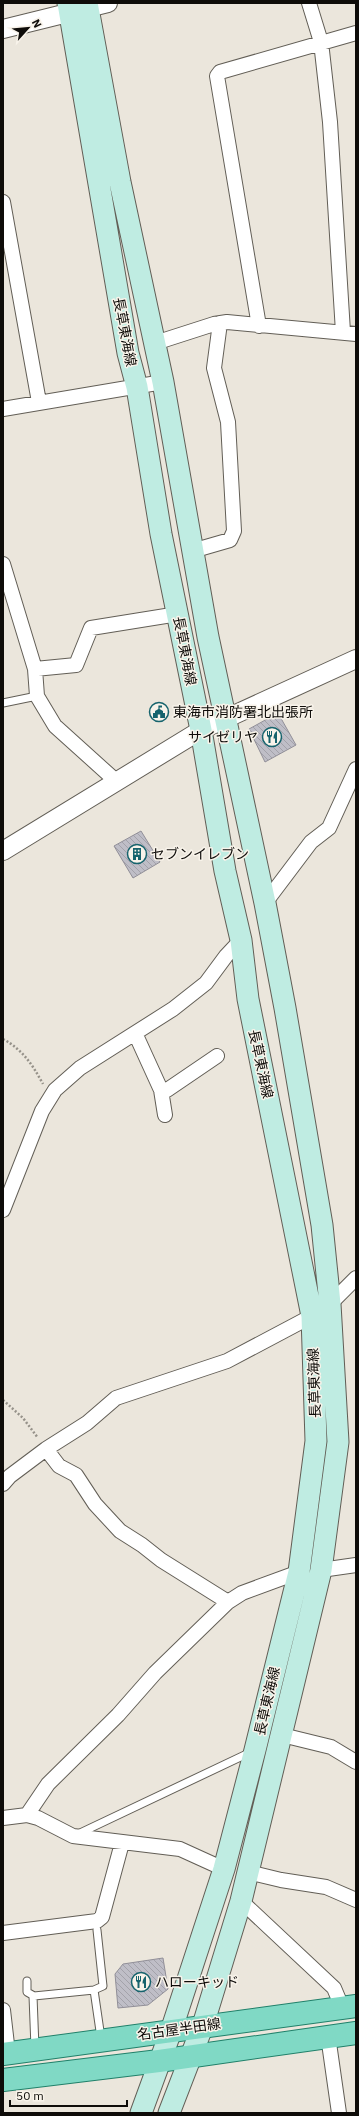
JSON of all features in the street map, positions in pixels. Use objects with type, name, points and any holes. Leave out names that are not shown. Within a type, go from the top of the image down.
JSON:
[{"type":"main road","name":"長草東海線","points":[[84,6],[163,382],[192,551],[225,719],[265,903],[322,1225],[330,1304],[338,1442],[321,1570],[241,1901],[203,2025],[190,2056],[170,2113]]},
{"type":"main road","name":"長草東海線","points":[[84,6],[128,353],[137,387],[161,534],[201,730],[225,871],[241,940],[248,999],[312,1316],[316,1441],[299,1572],[255,1750],[224,1869],[171,2031],[141,2113]]},
{"type":"main road","name":"名古屋半田線","points":[[5,2053],[349,2006]]},
{"type":"main road","name":"名古屋半田線","points":[[3,2080],[159,2061],[356,2033]]},
{"type":"street","points":[[155,343],[220,323],[349,333],[330,122],[321,42],[309,3]]},
{"type":"street","points":[[3,29],[84,6]]},
{"type":"street","points":[[260,326],[217,76],[220,72],[356,33]]},
{"type":"street","points":[[3,202],[39,402]]},
{"type":"street","points":[[192,551],[230,540],[234,531],[228,422],[214,368],[220,323]]},
{"type":"street","points":[[3,409],[163,382]]},
{"type":"street","points":[[3,564],[36,669],[37,696],[55,726],[116,781]]},
{"type":"street","points":[[36,669],[76,665],[91,628],[178,614]]},
{"type":"street","points":[[3,851],[201,730],[356,659]]},
{"type":"street","points":[[265,903],[311,842],[329,828],[356,770]]},
{"type":"street","points":[[3,1210],[42,1111],[55,1090],[80,1068],[173,1010],[206,983],[226,956],[241,940]]},
{"type":"street","points":[[135,1033],[161,1090],[165,1115]]},
{"type":"street","points":[[161,1090],[167,1090],[217,1056]]},
{"type":"street","points":[[3,1484],[10,1476],[46,1448],[87,1423],[116,1398],[228,1361],[312,1316],[330,1304],[356,1278]]},
{"type":"street","points":[[46,1448],[59,1466],[76,1475],[95,1504],[120,1531],[142,1545],[161,1560],[228,1602]]},
{"type":"street","points":[[321,1570],[356,1565]]},
{"type":"street","points":[[27,1815],[48,1784],[118,1715],[155,1673],[228,1602],[242,1593],[299,1572]]},
{"type":"street","points":[[282,1735],[331,1747],[356,1762]]},
{"type":"street","points":[[3,1818],[27,1815],[38,1818],[73,1836],[180,1850],[224,1869]]},
{"type":"street","points":[[3,1933],[97,1920],[102,1917],[122,1843]]},
{"type":"street","points":[[248,1872],[281,1880],[326,1887],[356,1900]]},
{"type":"street","points":[[241,1901],[334,1988],[349,2006]]},
{"type":"street","points":[[3,2010],[5,2053]]},
{"type":"street","points":[[328,2036],[339,2113]]},
{"type":"lane","points":[[3,703],[37,696]]},
{"type":"lane","points":[[73,1836],[255,1750]]},
{"type":"lane","points":[[27,1981],[27,1992],[34,1996],[94,1990],[103,1986],[97,1930]]},
{"type":"lane","points":[[94,1990],[101,2040]]},
{"type":"lane","points":[[34,1996],[35,2049]]},
{"type":"path","points":[[3,1038],[29,1059],[45,1089]]},
{"type":"path","points":[[3,1400],[23,1418],[46,1448]]},
{"type":"building","name":"サイゼリヤ","points":[[278,713],[296,745],[265,762],[249,729]]},
{"type":"building","name":"セブンイレブン","points":[[141,831],[160,862],[133,878],[114,846]]},
{"type":"building","name":"ハローキッド","points":[[163,1958],[168,1989],[148,2005],[118,2008],[115,1974],[123,1964]]},
{"type":"place","name":"東海市消防署北出張所","points":[[159,712]]},
{"type":"place","name":"サイゼリヤ","points":[[272,737]]},
{"type":"place","name":"セブンイレブン","points":[[137,854]]},
{"type":"place","name":"ハローキッド","points":[[141,1982]]}]
